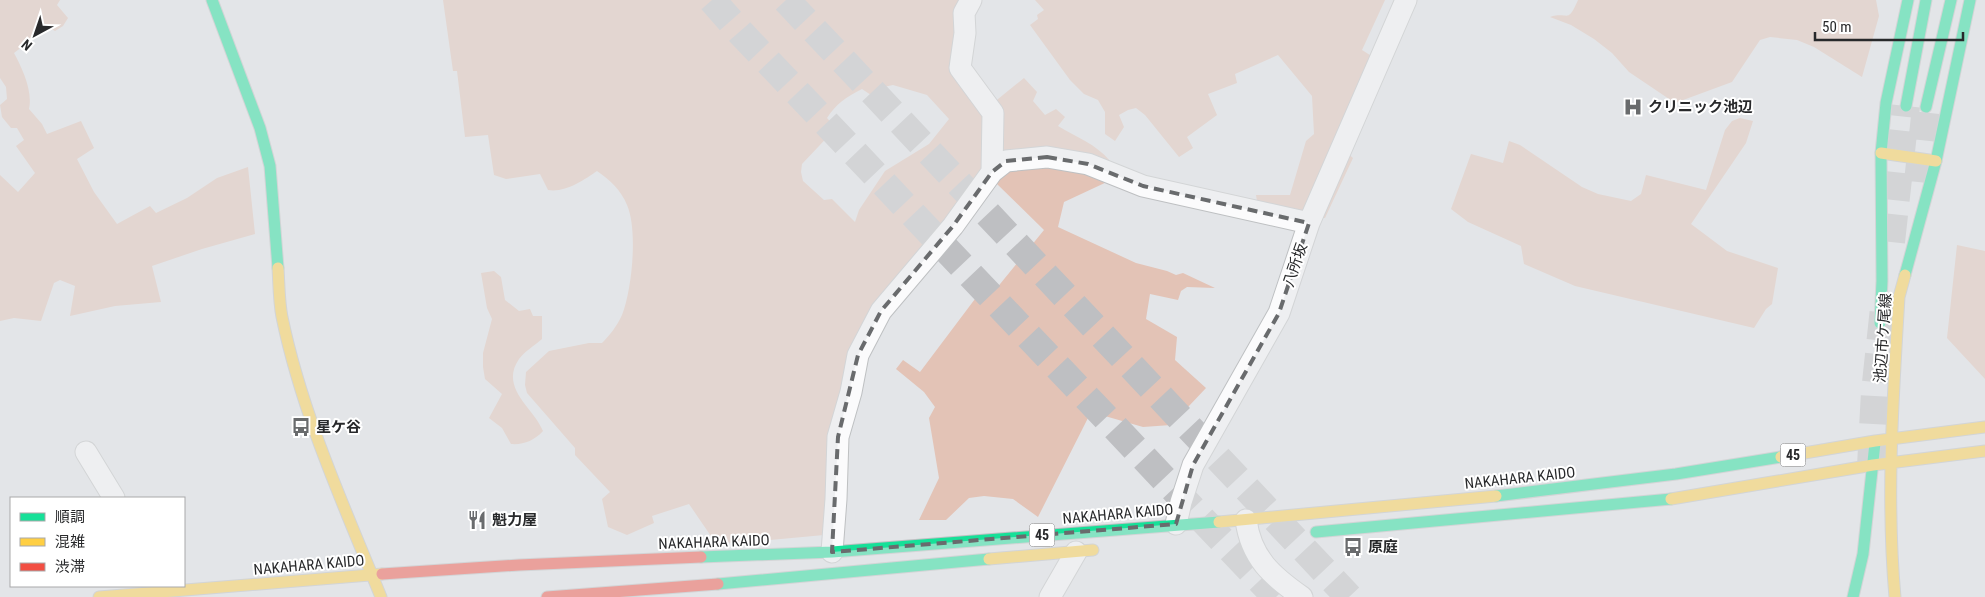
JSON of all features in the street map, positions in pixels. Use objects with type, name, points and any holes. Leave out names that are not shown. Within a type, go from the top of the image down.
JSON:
[{"type":"main road","points":[[212,0],[260,128],[270,166],[282,316],[300,386],[330,473],[380,597]]},
{"type":"main road","name":"池辺市ケ尾線","points":[[1880,337],[1882,281],[1881,153],[1886,103],[1908,0]]},
{"type":"main road","points":[[1906,106],[1926,0]]},
{"type":"main road","points":[[1926,106],[1951,0]]},
{"type":"main road","name":"池辺市ケ尾線","points":[[1895,597],[1891,551],[1891,439],[1899,297],[1936,161],[1970,0]]},
{"type":"main road","points":[[1881,153],[1936,161]]},
{"type":"main road","points":[[1852,597],[1863,554],[1876,426]]},
{"type":"main road","name":"NAKAHARA KAIDO","points":[[99,597],[142,590],[529,565],[832,552],[1176,524],[1248,533],[1676,474],[1875,441],[1985,427]]},
{"type":"main road","name":"45","points":[[1307,533],[1660,501],[1873,465],[1985,451]]},
{"type":"main road","name":"45","points":[[547,597],[719,584],[1104,549]]},
{"type":"street","points":[[971,0],[964,13],[965,33],[960,68],[993,113],[992,172]]},
{"type":"street","name":"八所坂","points":[[1176,524],[1181,502],[1194,465],[1279,313],[1309,223],[1406,0]]},
{"type":"street","points":[[832,552],[838,437],[851,392],[858,355],[881,311],[953,226],[992,172],[1006,161],[1047,158],[1088,164],[1143,186],[1309,223]]},
{"type":"street","points":[[86,452],[113,497]]},
{"type":"street","points":[[1248,533],[1265,567],[1302,597]]},
{"type":"street","points":[[1050,597],[1076,552]]},
{"type":"highlighted area","points":[[1047,157],[1088,164],[1143,186],[1309,223],[1279,313],[1193,465],[1176,524],[832,552],[838,437],[858,355],[881,311],[953,226],[992,172],[1006,161]]},
{"type":"shaded area","points":[[0,0],[60,0],[57,5],[68,18],[63,26],[55,31],[48,27],[14,53],[28,87],[29,109],[42,124],[47,134],[81,121],[94,148],[77,159],[94,192],[117,224],[150,206],[156,213],[187,198],[217,178],[248,167],[255,234],[152,266],[161,302],[115,306],[70,316],[75,286],[60,280],[54,283],[41,321],[14,318],[0,321],[0,175],[18,192],[35,173],[16,146],[24,140],[17,128],[11,128],[2,117],[0,105],[7,99],[6,87],[0,78]]},
{"type":"shaded area","points":[[443,0],[969,0],[959,68],[987,108],[1024,78],[1037,92],[1033,101],[1045,115],[1056,109],[1065,117],[1058,126],[1092,145],[1110,161],[1106,174],[1109,181],[1064,202],[1058,227],[1136,263],[1176,275],[1183,273],[1215,288],[1187,287],[1181,291],[1178,300],[1150,294],[1146,319],[1177,337],[1175,360],[1206,388],[1171,425],[1143,427],[1091,412],[1038,517],[1013,499],[984,496],[969,498],[946,520],[919,520],[939,478],[929,418],[935,407],[924,392],[896,369],[903,360],[920,372],[987,283],[996,289],[1044,230],[997,184],[1001,172],[872,311],[824,535],[739,543],[715,542],[689,504],[652,516],[654,523],[627,535],[608,527],[602,499],[610,492],[575,455],[575,448],[527,393],[525,385],[526,372],[549,351],[589,343],[602,343],[618,323],[626,304],[631,276],[633,244],[627,205],[615,186],[597,171],[574,185],[561,190],[548,190],[540,174],[506,179],[494,175],[488,135],[465,137],[457,71],[453,71]],"holes":[[[893,85],[927,95],[949,119],[929,144],[885,171],[859,210],[855,222],[832,199],[824,200],[803,181],[802,164],[836,128],[827,118],[846,98],[862,89],[871,95],[879,88]]]},
{"type":"shaded area","points":[[1035,0],[1385,0],[1362,50],[1373,57],[1339,146],[1353,158],[1325,218],[1301,218],[1258,207],[1256,195],[1290,195],[1306,141],[1314,134],[1312,96],[1278,55],[1235,74],[1237,83],[1208,94],[1217,115],[1187,137],[1193,148],[1179,157],[1145,115],[1136,108],[1119,115],[1124,127],[1115,141],[1105,134],[1105,112],[1098,100],[1084,94],[1070,80],[1030,25],[1038,19],[1037,15],[1044,10]]},
{"type":"shaded area","points":[[1578,0],[1876,0],[1879,16],[1862,77],[1814,47],[1797,40],[1770,37],[1760,40],[1732,82],[1675,103],[1629,72],[1612,53],[1594,39],[1571,25],[1550,17],[1569,15]]},
{"type":"shaded area","points":[[1740,118],[1753,121],[1746,143],[1691,224],[1727,251],[1778,268],[1772,304],[1766,309],[1754,328],[1575,286],[1524,264],[1521,246],[1468,222],[1451,209],[1471,154],[1503,163],[1509,141],[1520,145],[1582,187],[1598,194],[1631,201],[1641,194],[1646,175],[1706,190],[1725,130],[1732,121]]},
{"type":"shaded area","points":[[1957,245],[1985,251],[1985,379],[1947,338]]},
{"type":"shaded area","points":[[494,271],[501,277],[505,300],[519,311],[530,309],[533,316],[542,316],[542,339],[519,359],[514,369],[513,379],[520,397],[539,422],[543,431],[532,440],[520,444],[511,444],[502,428],[489,418],[502,394],[485,379],[483,353],[492,319],[487,308],[481,273]]},
{"type":"tunnel","points":[[712,0],[740,32],[1276,597]]},
{"type":"tunnel","points":[[786,0],[1349,597]]},
{"type":"tunnel","points":[[1891,242],[1906,106]]},
{"type":"tunnel","points":[[1918,182],[1926,107]]},
{"type":"tunnel","points":[[1871,466],[1875,392],[1885,299]]},
{"type":"traffic: fast","points":[[212,0],[260,128],[270,166],[278,268]]},
{"type":"traffic: fast","points":[[1880,323],[1882,281],[1881,153],[1886,103],[1908,0]]},
{"type":"traffic: fast","points":[[1906,106],[1926,0]]},
{"type":"traffic: fast","points":[[1926,107],[1951,0]]},
{"type":"traffic: fast","points":[[1905,275],[1936,161],[1970,0]]},
{"type":"traffic: fast","points":[[1853,597],[1863,554],[1875,443]]},
{"type":"traffic: fast","points":[[1496,496],[1676,474],[1781,457]]},
{"type":"traffic: fast","points":[[1316,532],[1671,499]]},
{"type":"traffic: fast","points":[[701,557],[832,552],[1219,522]]},
{"type":"traffic: fast","points":[[718,584],[989,559]]},
{"type":"traffic: slow","points":[[1881,153],[1936,161]]},
{"type":"traffic: slow","points":[[278,268],[282,317],[301,389],[325,459],[381,597]]},
{"type":"traffic: slow","points":[[1895,597],[1892,560],[1891,447],[1899,297],[1905,275]]},
{"type":"traffic: slow","points":[[1781,457],[1875,441],[1985,427]]},
{"type":"traffic: slow","points":[[1671,499],[1873,465],[1985,451]]},
{"type":"traffic: slow","points":[[1219,522],[1496,496]]},
{"type":"traffic: slow","points":[[989,559],[1093,550]]},
{"type":"traffic: slow","points":[[99,597],[382,574]]},
{"type":"traffic: jam","points":[[382,574],[519,565],[701,557]]},
{"type":"traffic: jam","points":[[547,597],[718,584]]},
{"type":"place","name":"クリニック池辺","points":[[1633,107]]},
{"type":"place","name":"星ケ谷","points":[[301,427]]},
{"type":"place","name":"魁力屋","points":[[477,520]]},
{"type":"place","name":"原庭","points":[[1353,547]]}]
